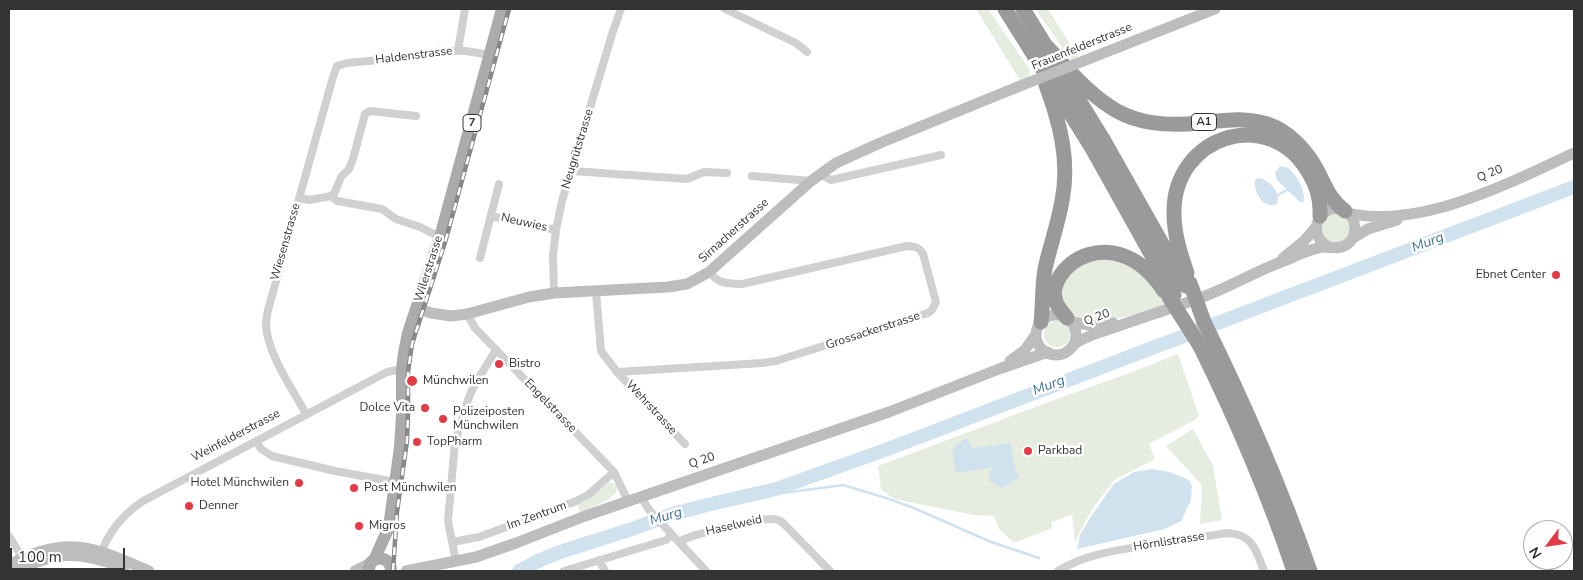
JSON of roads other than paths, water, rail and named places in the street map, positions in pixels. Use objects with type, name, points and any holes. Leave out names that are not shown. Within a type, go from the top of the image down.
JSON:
[{"type":"highway","name":"A1","points":[[1006,9],[1042,53],[1094,96],[1128,116],[1148,122],[1172,124],[1244,120],[1260,122],[1277,128],[1296,142],[1308,155],[1331,198],[1347,212]]},
{"type":"highway","name":"A1","points":[[1023,9],[1042,53],[1110,179],[1180,290],[1204,322],[1207,343],[1276,519],[1294,571]]},
{"type":"highway","name":"A1","points":[[1038,328],[1044,277],[1062,203],[1065,168],[1063,141],[1042,53]]},
{"type":"highway","name":"A1","points":[[1310,571],[1271,467],[1180,290],[1174,205],[1178,187],[1186,168],[1198,154],[1211,144],[1230,137],[1246,135],[1265,138],[1281,144],[1307,170],[1319,196],[1321,206],[1318,221]]},
{"type":"highway","name":"A1","points":[[1069,320],[1055,300],[1054,293],[1058,280],[1064,270],[1074,261],[1095,253],[1115,253],[1135,261],[1151,275],[1180,290]]},
{"type":"main road","name":"Wilerstrasse","points":[[380,565],[387,534],[400,447],[402,369],[408,333],[440,237],[502,9]]},
{"type":"main road","name":"Frauenfelderstrasse","points":[[1015,88],[1091,58],[1189,14],[1215,9]]},
{"type":"main road","name":"Sirnacherstrasse","points":[[416,308],[446,316],[467,314],[529,297],[554,293],[678,286],[699,279],[816,177],[836,163],[1015,88]]},
{"type":"main road","name":"Q 20","points":[[380,565],[409,570],[456,562],[516,543],[641,496],[889,412],[999,368],[1048,352],[1061,354],[1086,337],[1200,298],[1275,264],[1317,248],[1342,247],[1368,229],[1486,191],[1574,153]]},
{"type":"main road","name":"Q 20","points":[[1275,264],[1302,243],[1326,211],[1333,209],[1361,216],[1376,217],[1414,214]]},
{"type":"main road","points":[[1347,212],[1355,225],[1353,238]]},
{"type":"main road","points":[[1318,221],[1319,238],[1322,243],[1329,247]]},
{"type":"main road","name":"Q 20","points":[[999,368],[1025,350],[1038,328],[1048,316],[1053,315],[1088,325],[1132,320]]},
{"type":"main road","name":"Q 20","points":[[1069,320],[1076,334],[1073,345]]},
{"type":"main road","points":[[1038,328],[1040,346],[1048,352]]},
{"type":"main road","points":[[9,565],[64,555],[101,555],[149,571]]},
{"type":"main road","points":[[101,555],[133,571]]},
{"type":"main road","points":[[15,571],[25,561]]},
{"type":"main road","points":[[355,571],[380,565]]},
{"type":"street","points":[[458,50],[465,9]]},
{"type":"street","name":"Neugrütstrasse","points":[[554,293],[553,255],[562,201],[621,9]]},
{"type":"street","points":[[725,9],[796,43],[807,52]]},
{"type":"street","name":"Haldenstrasse","points":[[338,66],[347,63],[412,57],[443,51],[458,50],[490,55]]},
{"type":"street","name":"Wiesenstrasse","points":[[306,414],[273,354],[266,326],[273,287],[338,66]]},
{"type":"street","points":[[299,198],[308,200],[331,196],[335,192],[353,159],[366,112],[416,116]]},
{"type":"street","points":[[752,176],[816,177],[831,180],[941,155]]},
{"type":"street","points":[[572,171],[687,179],[704,172],[727,173]]},
{"type":"street","name":"Neuwies","points":[[480,258],[499,184]]},
{"type":"street","points":[[331,196],[337,201],[382,210],[396,219],[420,226],[440,237]]},
{"type":"street","name":"Neuwies","points":[[491,216],[556,230]]},
{"type":"street","name":"Grossackerstrasse","points":[[617,372],[762,363],[788,358],[928,313],[936,302],[923,254],[914,246],[907,246],[742,284],[724,283],[715,279],[709,272]]},
{"type":"street","points":[[596,292],[601,351],[617,372]]},
{"type":"street","name":"Engelstrasse","points":[[467,314],[472,324],[496,350],[614,472],[628,501]]},
{"type":"street","points":[[456,562],[448,521],[459,426],[475,384],[496,350]]},
{"type":"street","name":"Weinfelderstrasse","points":[[101,555],[104,544],[115,526],[133,508],[144,501],[387,372],[402,369]]},
{"type":"street","name":"Wehrstrasse","points":[[617,372],[685,444]]},
{"type":"street","points":[[256,441],[261,450],[272,456],[335,471],[395,482]]},
{"type":"street","name":"Im Zentrum","points":[[452,542],[478,537],[574,502],[588,495],[614,472]]},
{"type":"street","points":[[641,496],[650,511],[706,571]]},
{"type":"street","name":"Haselweid","points":[[679,542],[688,537],[771,518],[779,520],[786,526],[830,571]]},
{"type":"street","name":"Hörnlistrasse","points":[[1058,571],[1070,563],[1097,554],[1227,534],[1237,534],[1250,541],[1254,546],[1264,571]]},
{"type":"street","points":[[564,571],[666,540],[672,535]]},
{"type":"street","points":[[9,536],[25,561]]},
{"type":"street","points":[[599,560],[606,571]]},
{"type":"water","points":[[1280,166],[1286,167],[1297,178],[1302,188],[1303,203],[1277,180],[1275,173]]},
{"type":"water","points":[[1258,178],[1266,181],[1275,190],[1278,202],[1275,205],[1266,204],[1259,198],[1255,185],[1255,180]]},
{"type":"water","points":[[966,438],[973,448],[1011,443],[1014,464],[1019,477],[1002,488],[989,480],[989,472],[994,467],[956,473],[952,449]]},
{"type":"water","points":[[1152,469],[1170,472],[1189,480],[1192,486],[1191,500],[1181,521],[1164,529],[1077,549],[1080,535],[1114,484],[1134,472]]},
{"type":"waterway","name":"Murg","points":[[519,571],[563,551],[673,514],[776,489],[885,450],[1574,187]]},
{"type":"waterway","points":[[1278,195],[1287,190]]},
{"type":"waterway","points":[[778,488],[783,493],[843,485],[914,508],[991,542],[1039,558]]},
{"type":"railway","points":[[393,571],[397,512],[407,441],[408,372],[412,344],[446,239],[509,9]]},
{"type":"place","name":"Ebnet Center","points":[[1556,275]]},
{"type":"place","name":"Bistro","points":[[499,364]]},
{"type":"place","name":"Münchwilen","points":[[412,381]]},
{"type":"place","name":"Dolce Vita","points":[[425,408]]},
{"type":"place","name":"Polizeiposten Münchwilen","points":[[443,419]]},
{"type":"place","name":"TopPharm","points":[[417,442]]},
{"type":"place","name":"Parkbad","points":[[1028,451]]},
{"type":"place","name":"Hotel Münchwilen","points":[[299,483]]},
{"type":"place","name":"Post Münchwilen","points":[[354,488]]},
{"type":"place","name":"Denner","points":[[189,506]]},
{"type":"place","name":"Migros","points":[[359,526]]}]
